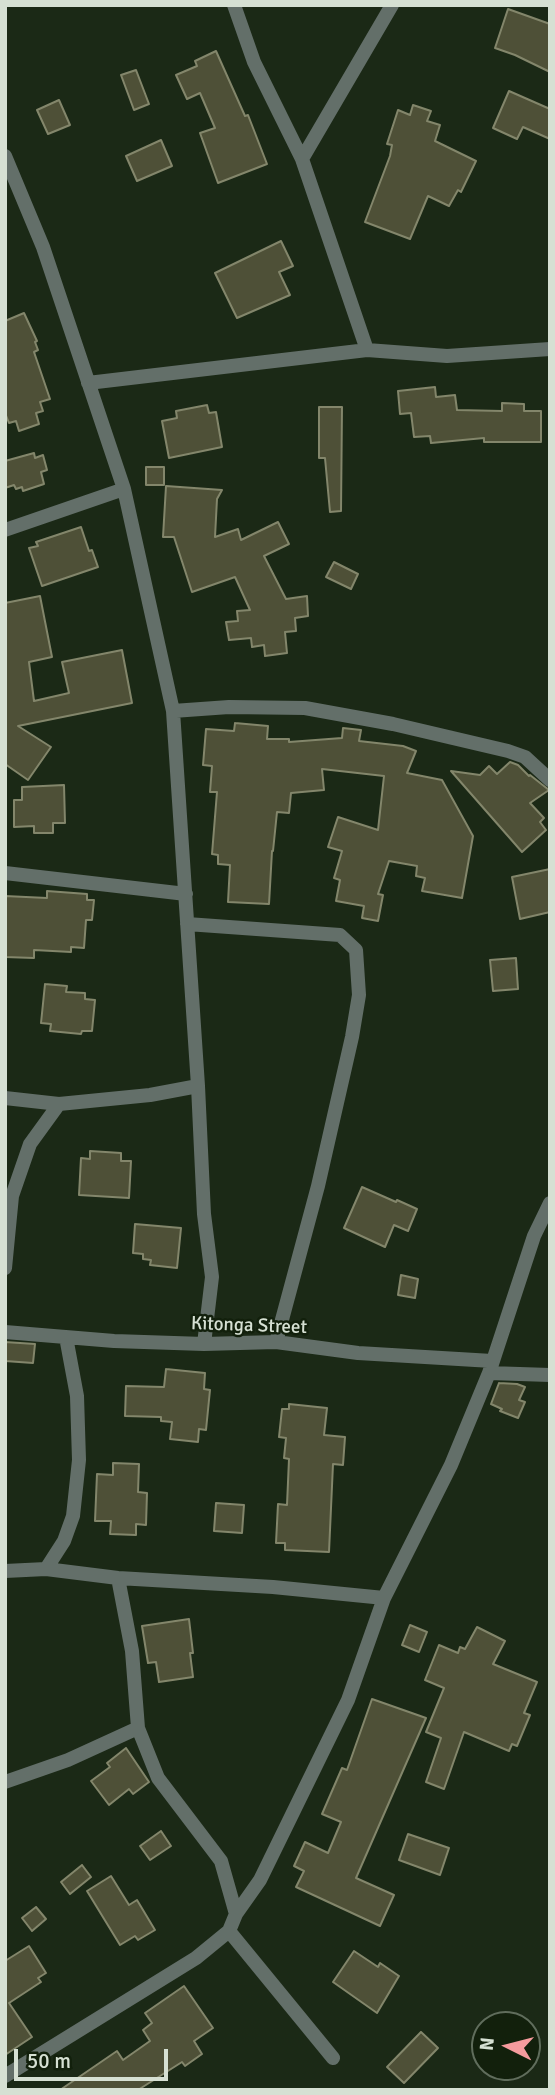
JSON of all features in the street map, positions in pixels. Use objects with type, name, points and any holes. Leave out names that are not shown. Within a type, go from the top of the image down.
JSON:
[{"type":"street","points":[[234,5],[254,62],[302,159],[367,350]]},
{"type":"street","points":[[302,159],[392,5]]},
{"type":"street","points":[[5,156],[43,247],[124,489],[173,711],[204,1214],[212,1278],[204,1344]]},
{"type":"street","points":[[88,383],[367,350],[447,356],[550,349]]},
{"type":"street","points":[[5,530],[124,489]]},
{"type":"street","points":[[173,711],[229,707],[305,708],[355,717],[508,751],[525,757],[550,780]]},
{"type":"street","points":[[5,873],[186,894]]},
{"type":"street","points":[[187,924],[340,935],[356,950],[359,995],[352,1037],[318,1186],[276,1342]]},
{"type":"street","points":[[5,1098],[59,1104],[150,1095],[198,1086]]},
{"type":"street","points":[[5,1268],[12,1196],[30,1144],[59,1104]]},
{"type":"street","points":[[5,2076],[196,1958],[229,1931],[236,1914],[260,1880],[348,1700],[384,1598],[451,1465],[490,1367],[534,1236],[550,1203]]},
{"type":"street","name":"Kitonga Street","points":[[5,1332],[114,1341],[204,1344],[276,1342],[550,1375]]},
{"type":"street","points":[[46,1569],[64,1541],[73,1516],[79,1460],[78,1396],[66,1337]]},
{"type":"street","points":[[5,1571],[46,1569],[118,1578],[273,1587],[384,1598]]},
{"type":"street","points":[[118,1578],[132,1651],[138,1728],[158,1778],[221,1861],[236,1914]]},
{"type":"street","points":[[5,1782],[68,1760],[138,1728]]},
{"type":"street","points":[[229,1931],[333,2058]]},
{"type":"building","points":[[508,9],[550,24],[550,72],[495,48]]},
{"type":"building","points":[[216,51],[245,116],[248,115],[267,164],[218,183],[200,133],[215,128],[200,93],[187,99],[176,75],[197,66],[195,61]]},
{"type":"building","points":[[136,70],[149,104],[134,110],[121,75]]},
{"type":"building","points":[[509,91],[550,109],[550,139],[523,127],[517,139],[493,128]]},
{"type":"building","points":[[59,100],[70,125],[48,134],[37,110]]},
{"type":"building","points":[[413,105],[431,111],[427,121],[440,125],[435,141],[476,161],[461,192],[458,190],[449,206],[428,196],[410,239],[365,222],[390,156],[392,145],[387,144],[398,110],[410,115]]},
{"type":"building","points":[[161,140],[172,166],[137,181],[126,156]]},
{"type":"building","points":[[281,241],[293,266],[279,272],[290,295],[237,318],[215,273]]},
{"type":"building","points":[[24,313],[37,341],[38,350],[34,352],[50,399],[40,402],[43,411],[36,413],[39,424],[19,431],[16,421],[9,423],[5,413],[5,321]]},
{"type":"building","points":[[435,387],[436,397],[455,395],[457,410],[502,411],[502,403],[524,404],[524,411],[541,411],[541,442],[484,442],[484,438],[431,443],[430,436],[414,437],[411,413],[400,414],[398,391]]},
{"type":"building","points":[[207,405],[209,413],[216,412],[222,447],[169,458],[162,421],[177,418],[176,411]]},
{"type":"building","points":[[319,407],[342,407],[341,511],[330,512],[325,458],[319,458]]},
{"type":"building","points":[[34,453],[35,458],[43,455],[47,470],[41,472],[44,484],[23,491],[22,487],[16,489],[14,485],[5,488],[5,461]]},
{"type":"building","points":[[146,467],[164,467],[164,485],[146,485]]},
{"type":"building","points":[[166,486],[222,490],[217,499],[215,537],[238,529],[241,540],[278,522],[289,544],[264,556],[286,599],[307,596],[308,616],[295,618],[296,631],[285,632],[287,653],[265,656],[264,645],[252,647],[251,638],[229,640],[226,622],[238,621],[237,611],[250,610],[235,577],[192,592],[174,537],[163,537]]},
{"type":"building","points":[[81,527],[98,567],[42,586],[29,548],[38,546],[36,542]]},
{"type":"building","points":[[334,562],[358,574],[351,589],[326,577]]},
{"type":"building","points":[[40,596],[52,657],[29,662],[34,701],[69,693],[62,662],[122,650],[132,703],[18,726],[51,747],[28,780],[5,764],[5,603]]},
{"type":"building","points":[[235,723],[268,726],[267,739],[289,739],[289,742],[342,738],[343,728],[361,730],[359,741],[403,746],[416,751],[407,773],[442,780],[473,836],[462,898],[422,891],[425,878],[416,876],[417,866],[389,861],[378,894],[383,895],[378,921],[362,918],[364,906],[336,901],[340,880],[334,878],[342,851],[328,847],[338,817],[378,830],[384,776],[322,769],[324,790],[291,793],[289,813],[277,812],[269,904],[228,902],[230,865],[218,864],[218,855],[212,854],[217,792],[210,792],[212,766],[203,765],[206,729],[234,731]]},
{"type":"building","points":[[510,762],[518,765],[549,790],[530,803],[544,818],[540,822],[546,830],[522,852],[451,771],[480,775],[489,766],[497,774]]},
{"type":"building","points":[[64,785],[65,823],[53,823],[53,833],[34,833],[34,826],[14,827],[14,800],[22,800],[22,787]]},
{"type":"building","points":[[550,869],[550,912],[520,919],[512,877]]},
{"type":"building","points":[[47,891],[87,894],[87,900],[94,900],[92,920],[86,920],[84,948],[71,947],[71,952],[34,950],[34,958],[5,957],[5,896],[47,898]]},
{"type":"building","points":[[516,958],[518,989],[493,991],[490,960]]},
{"type":"building","points":[[45,984],[67,986],[66,992],[85,993],[85,999],[95,1000],[92,1031],[82,1031],[81,1034],[50,1031],[51,1024],[41,1023]]},
{"type":"building","points":[[90,1151],[121,1153],[121,1161],[131,1161],[129,1198],[79,1195],[81,1158],[90,1159]]},
{"type":"building","points":[[362,1187],[417,1209],[408,1231],[394,1225],[385,1247],[344,1228]]},
{"type":"building","points":[[135,1224],[181,1228],[177,1268],[150,1265],[151,1260],[143,1259],[143,1254],[133,1253]]},
{"type":"building","points":[[401,1275],[418,1279],[415,1298],[398,1295]]},
{"type":"building","points":[[5,1342],[35,1344],[33,1363],[5,1361]]},
{"type":"building","points":[[166,1369],[205,1373],[204,1389],[210,1390],[206,1430],[199,1429],[198,1442],[170,1439],[172,1422],[161,1421],[161,1417],[125,1416],[126,1386],[164,1387]]},
{"type":"building","points":[[499,1383],[525,1387],[519,1400],[525,1402],[518,1418],[491,1404]]},
{"type":"building","points":[[289,1404],[327,1408],[324,1435],[345,1437],[343,1465],[333,1464],[329,1552],[285,1550],[285,1543],[276,1543],[278,1504],[287,1505],[289,1459],[284,1458],[286,1438],[279,1437],[282,1409],[289,1409]]},
{"type":"building","points":[[113,1463],[139,1464],[138,1492],[147,1493],[146,1525],[136,1524],[136,1535],[110,1534],[111,1521],[95,1521],[97,1474],[113,1475]]},
{"type":"building","points":[[216,1503],[244,1505],[242,1533],[214,1531]]},
{"type":"building","points":[[189,1619],[193,1677],[159,1682],[156,1662],[148,1663],[142,1626]]},
{"type":"building","points":[[410,1625],[427,1632],[419,1652],[402,1645]]},
{"type":"building","points":[[477,1627],[505,1641],[493,1664],[537,1682],[524,1713],[530,1715],[517,1746],[512,1744],[509,1751],[464,1732],[444,1789],[426,1782],[441,1738],[426,1732],[444,1688],[425,1680],[439,1645],[458,1653],[460,1647],[465,1649]]},
{"type":"building","points":[[372,1699],[426,1718],[356,1878],[394,1895],[380,1926],[296,1887],[304,1871],[294,1866],[305,1842],[328,1853],[341,1822],[322,1814],[342,1768],[347,1770]]},
{"type":"building","points":[[126,1748],[149,1782],[133,1794],[129,1789],[109,1805],[91,1781],[110,1767],[107,1763]]},
{"type":"building","points":[[161,1831],[171,1846],[150,1860],[140,1846]]},
{"type":"building","points":[[408,1834],[449,1848],[440,1875],[399,1860]]},
{"type":"building","points":[[82,1865],[91,1877],[70,1894],[61,1882]]},
{"type":"building","points":[[111,1876],[129,1905],[137,1900],[155,1930],[138,1940],[135,1936],[120,1945],[87,1891]]},
{"type":"building","points":[[36,1907],[46,1919],[32,1931],[22,1918]]},
{"type":"building","points":[[29,1946],[46,1973],[38,1978],[41,1982],[9,2003],[32,2037],[5,2055],[5,1961]]},
{"type":"building","points":[[354,1951],[378,1967],[380,1963],[399,1976],[377,2013],[333,1982]]},
{"type":"building","points":[[184,1986],[213,2028],[194,2041],[202,2054],[185,2066],[182,2062],[138,2090],[60,2090],[117,2051],[123,2060],[150,2041],[143,2030],[152,2023],[145,2013]]},
{"type":"building","points":[[421,2032],[438,2048],[404,2083],[387,2067]]}]
